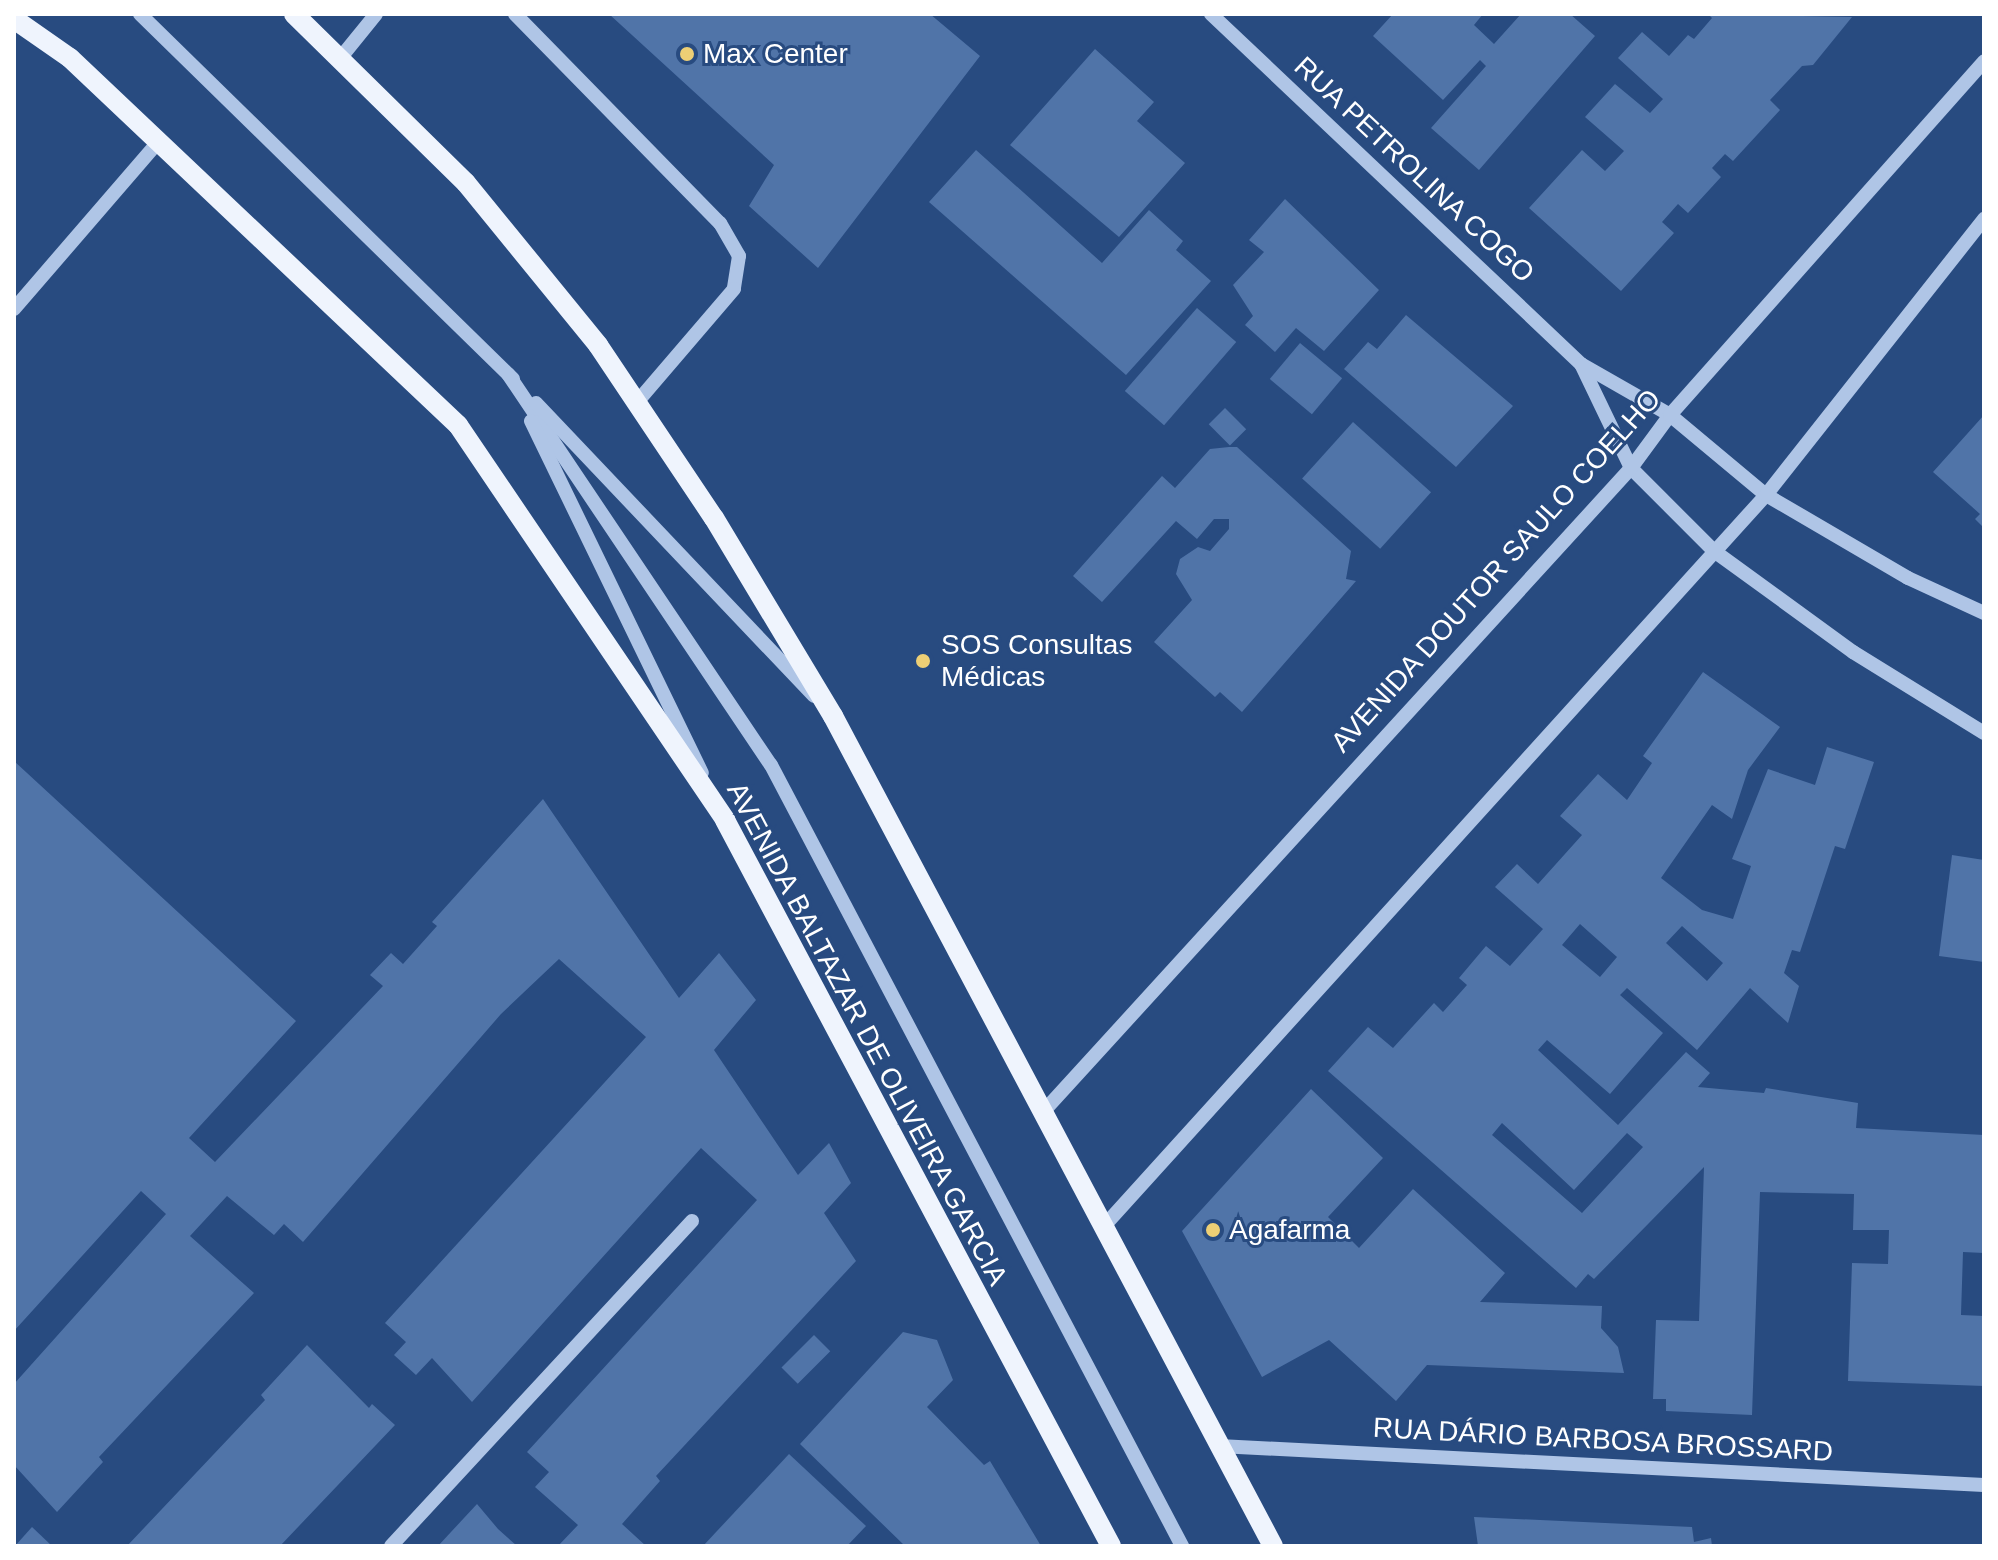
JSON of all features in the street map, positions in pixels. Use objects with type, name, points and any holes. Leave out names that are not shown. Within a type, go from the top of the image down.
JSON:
[{"type":"main road","points":[[294,14],[342,56],[466,183],[637,402],[833,716],[1273,1546]]},
{"type":"main road","name":"AVENIDA BALTAZAR DE OLIVEIRA GARCIA","points":[[14,19],[70,58],[458,425],[725,820],[1111,1546]]},
{"type":"street","points":[[140,14],[508,374],[833,716]]},
{"type":"street","points":[[342,56],[376,14]]},
{"type":"street","points":[[515,14],[720,223],[739,256],[734,289],[637,402]]},
{"type":"street","name":"RUA PETROLINA COGO","points":[[1211,14],[1581,364],[1670,415],[1766,495],[1908,578],[1984,613]]},
{"type":"street","name":"AVENIDA DOUTOR SAULO COELHO","points":[[1043,1112],[1631,468],[1670,415],[1984,61]]},
{"type":"street","points":[[14,309],[158,142]]},
{"type":"street","points":[[1105,1225],[1766,495],[1984,219]]},
{"type":"street","name":"RUA PETROLINA COGO","points":[[1581,364],[1631,468],[1714,551],[1853,652],[1984,733]]},
{"type":"street","points":[[508,374],[725,820]]},
{"type":"street","points":[[508,374],[771,765],[1182,1546]]},
{"type":"street","points":[[391,1546],[692,1221]]},
{"type":"street","name":"RUA DÁRIO BARBOSA BROSSARD","points":[[1219,1446],[1984,1485]]},
{"type":"building","points":[[609,14],[930,14],[980,56],[818,268],[749,206],[774,165]]},
{"type":"building","points":[[1393,14],[1483,14],[1474,25],[1494,44],[1521,14],[1570,14],[1595,36],[1479,170],[1431,128],[1486,66],[1480,60],[1443,100],[1373,36]]},
{"type":"building","points":[[1708,14],[1852,17],[1813,65],[1802,66],[1770,100],[1780,110],[1733,161],[1725,154],[1712,168],[1721,177],[1688,213],[1678,204],[1662,222],[1674,233],[1621,291],[1529,208],[1582,150],[1605,171],[1624,151],[1585,117],[1615,84],[1650,113],[1663,99],[1618,58],[1642,32],[1669,56],[1688,35],[1694,39],[1712,18]]},
{"type":"building","points":[[1095,49],[1154,102],[1137,121],[1185,163],[1119,237],[1010,145]]},
{"type":"building","points":[[976,150],[1102,263],[1149,210],[1183,241],[1176,250],[1211,281],[1126,375],[929,202]]},
{"type":"building","points":[[1285,199],[1379,290],[1324,351],[1296,328],[1275,352],[1245,325],[1253,316],[1233,285],[1264,252],[1249,240]]},
{"type":"building","points":[[1197,308],[1236,342],[1164,425],[1125,391]]},
{"type":"building","points":[[1406,315],[1513,406],[1456,467],[1344,369],[1368,342],[1377,349]]},
{"type":"building","points":[[1300,343],[1342,378],[1312,414],[1270,379]]},
{"type":"building","points":[[1225,408],[1246,429],[1230,445],[1209,424]]},
{"type":"building","points":[[1984,415],[1984,528],[1975,519],[1980,514],[1933,472]]},
{"type":"building","points":[[1353,422],[1431,492],[1380,549],[1302,478]]},
{"type":"building","points":[[1237,447],[1351,551],[1346,579],[1356,581],[1242,712],[1220,692],[1215,697],[1154,642],[1192,600],[1176,574],[1180,559],[1198,547],[1210,551],[1229,529],[1229,519],[1214,519],[1197,539],[1176,521],[1102,602],[1073,576],[1162,476],[1175,488],[1210,449]]},
{"type":"building","points":[[1703,672],[1780,727],[1748,770],[1732,819],[1712,805],[1661,878],[1702,910],[1733,919],[1751,866],[1732,859],[1768,769],[1815,785],[1827,747],[1874,762],[1845,849],[1835,846],[1800,952],[1792,950],[1784,973],[1799,986],[1788,1023],[1750,988],[1697,1050],[1627,988],[1620,995],[1663,1033],[1610,1094],[1547,1040],[1538,1050],[1618,1125],[1686,1052],[1710,1073],[1698,1087],[1764,1093],[1766,1088],[1858,1103],[1856,1128],[1984,1135],[1984,1253],[1963,1252],[1961,1315],[1984,1316],[1984,1386],[1848,1381],[1852,1263],[1888,1264],[1889,1230],[1853,1230],[1854,1194],[1760,1192],[1752,1415],[1666,1411],[1666,1399],[1653,1399],[1656,1320],[1699,1321],[1704,1167],[1594,1279],[1588,1274],[1576,1288],[1328,1071],[1368,1027],[1393,1048],[1434,1003],[1443,1012],[1467,985],[1459,978],[1486,946],[1510,966],[1543,929],[1495,887],[1517,864],[1538,884],[1582,835],[1560,816],[1598,774],[1627,800],[1652,763],[1643,756]],"holes":[[[1580,924],[1617,957],[1600,977],[1562,945]],[[1682,926],[1723,963],[1707,981],[1666,943]],[[1502,1123],[1574,1190],[1627,1133],[1643,1147],[1582,1213],[1492,1135]]]},
{"type":"building","points":[[14,761],[296,1021],[189,1138],[215,1162],[383,986],[370,975],[391,953],[403,964],[437,926],[432,922],[543,799],[679,998],[719,953],[756,1000],[714,1050],[798,1175],[829,1143],[851,1183],[824,1213],[856,1261],[656,1476],[660,1481],[622,1524],[646,1546],[558,1546],[578,1525],[535,1487],[549,1472],[527,1452],[757,1200],[701,1148],[472,1402],[432,1358],[416,1375],[394,1355],[406,1342],[385,1323],[646,1037],[559,959],[501,1014],[303,1242],[284,1224],[274,1235],[227,1196],[190,1236],[254,1293],[99,1457],[103,1462],[57,1512],[14,1465],[14,1384],[166,1214],[141,1191],[14,1331]]},
{"type":"building","points":[[1952,855],[1984,860],[1984,962],[1939,956]]},
{"type":"building","points":[[1311,1089],[1383,1158],[1328,1217],[1359,1248],[1413,1189],[1505,1273],[1480,1302],[1602,1306],[1601,1328],[1618,1347],[1624,1373],[1427,1365],[1396,1401],[1329,1340],[1262,1377],[1182,1231]]},
{"type":"building","points":[[903,1332],[937,1340],[953,1380],[927,1407],[984,1465],[990,1461],[1041,1546],[905,1546],[800,1444]]},
{"type":"building","points":[[814,1335],[830,1351],[798,1384],[781,1368]]},
{"type":"building","points":[[307,1345],[369,1408],[372,1404],[395,1425],[280,1546],[127,1546],[265,1400],[261,1395]]},
{"type":"building","points":[[789,1454],[866,1526],[847,1546],[703,1546]]},
{"type":"building","points":[[477,1504],[498,1529],[517,1546],[438,1546]]},
{"type":"building","points":[[1474,1517],[1692,1527],[1694,1542],[1711,1538],[1712,1546],[1478,1546]]},
{"type":"building","points":[[32,1527],[52,1546],[15,1546]]},
{"type":"place","name":"Max Center","points":[[687,54]]},
{"type":"place","name":"SOS Consultas Médicas","points":[[923,661]]},
{"type":"place","name":"Agafarma","points":[[1213,1230]]}]
